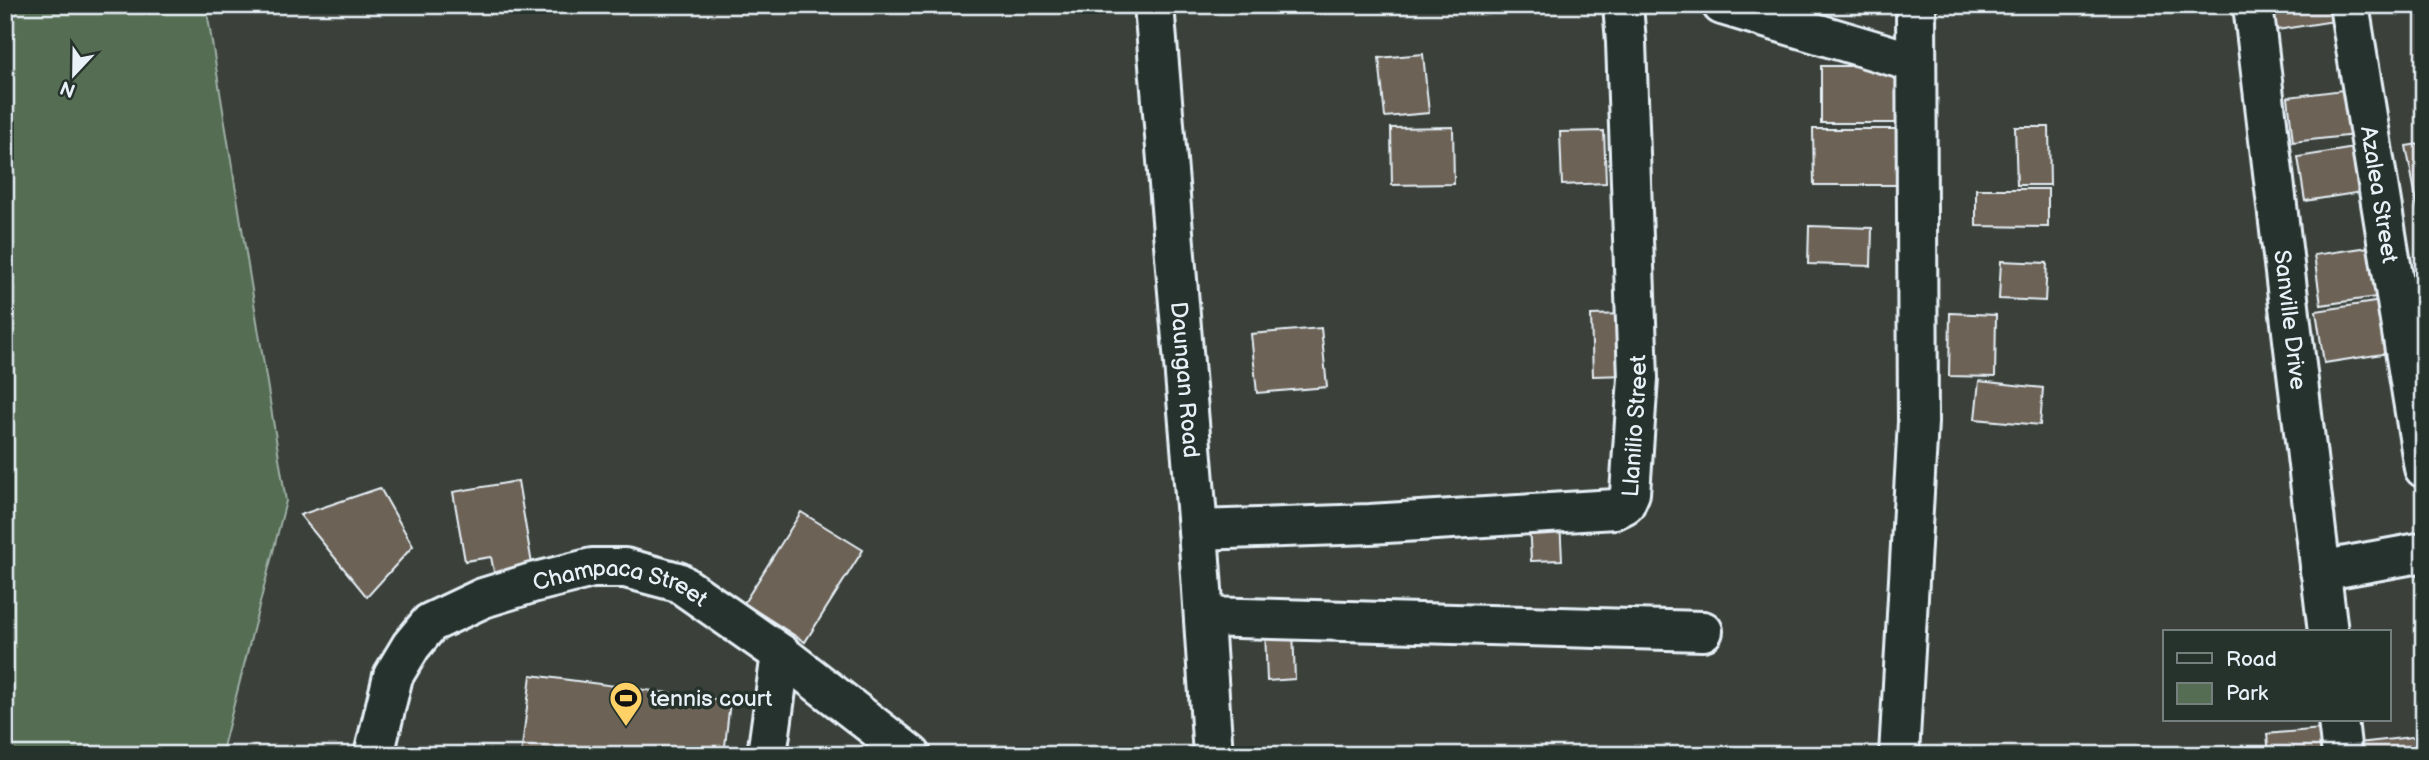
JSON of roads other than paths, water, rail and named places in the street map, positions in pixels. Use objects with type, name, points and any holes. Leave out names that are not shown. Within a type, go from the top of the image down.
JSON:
[{"type":"street","name":"Daungan Road","points":[[1154,5],[1198,530],[1213,755]]},
{"type":"street","name":"Llanilio Street","points":[[1198,530],[1370,524],[1615,509],[1625,504],[1630,493],[1638,378],[1623,5]]},
{"type":"street","points":[[1722,5],[1916,63]]},
{"type":"street","points":[[1899,755],[1918,422],[1916,5]]},
{"type":"street","name":"Sanville Drive","points":[[2253,5],[2328,630]]},
{"type":"street","name":"Azalea Street","points":[[2349,5],[2424,468]]},
{"type":"street","points":[[2320,571],[2424,552]]},
{"type":"street","name":"Champaca Street","points":[[374,755],[393,676],[429,623],[483,598],[592,568],[625,568],[678,582],[780,654],[911,755]]},
{"type":"street","points":[[1204,617],[1703,631]]},
{"type":"street","points":[[767,755],[780,654]]},
{"type":"street","points":[[2338,722],[2342,755]]},
{"type":"place","name":"tennis court","points":[[626,728]]}]
